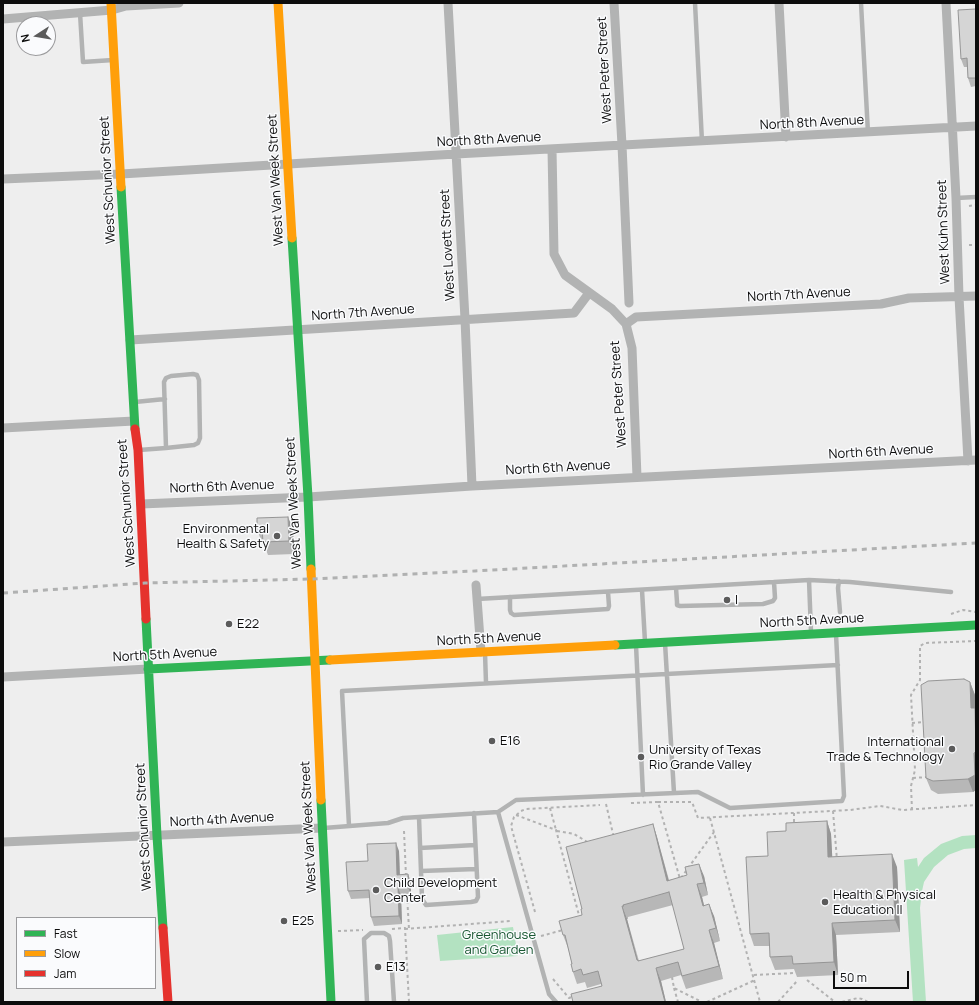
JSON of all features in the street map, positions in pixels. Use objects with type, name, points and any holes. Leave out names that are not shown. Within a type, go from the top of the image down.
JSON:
[{"type":"street","points":[[3,19],[80,12],[111,6],[179,3]]},
{"type":"street","name":"West Van Week Street","points":[[278,3],[308,497],[314,660],[331,1002]]},
{"type":"street","name":"West Lovett Street","points":[[448,3],[465,319],[472,486]]},
{"type":"street","name":"West Peter Street","points":[[614,3],[629,303]]},
{"type":"street","points":[[779,3],[786,138]]},
{"type":"street","name":"West Kuhn Street","points":[[946,3],[953,128],[959,297],[972,460]]},
{"type":"street","name":"West Schunior Street","points":[[111,6],[134,421],[138,450],[157,836],[168,1002]]},
{"type":"street","name":"North 8th Avenue","points":[[3,179],[121,174],[622,145],[786,138],[976,126]]},
{"type":"street","name":"West Peter Street","points":[[552,149],[554,254],[566,275],[612,309],[626,324],[632,348],[637,477]]},
{"type":"street","name":"North 7th Avenue","points":[[130,340],[574,313],[589,293]]},
{"type":"street","name":"North 7th Avenue","points":[[626,324],[636,317],[882,304],[909,298],[976,296]]},
{"type":"street","points":[[3,428],[134,421]]},
{"type":"street","name":"North 6th Avenue","points":[[141,504],[308,497],[472,486],[972,460]]},
{"type":"street","points":[[476,585],[483,652]]},
{"type":"street","name":"North 5th Avenue","points":[[3,677],[976,625]]},
{"type":"street","name":"North 4th Avenue","points":[[3,842],[322,828]]},
{"type":"lane","points":[[694,3],[702,142]]},
{"type":"lane","points":[[861,3],[868,133]]},
{"type":"lane","points":[[80,12],[83,62],[114,60]]},
{"type":"lane","points":[[956,198],[976,197]]},
{"type":"lane","points":[[138,450],[166,448],[194,445],[198,443],[200,438],[199,380],[197,375],[171,376],[166,378],[164,382],[166,448]]},
{"type":"lane","points":[[133,402],[165,399]]},
{"type":"lane","points":[[809,580],[811,634]]},
{"type":"lane","points":[[477,599],[809,580],[839,581],[951,592]]},
{"type":"lane","points":[[839,581],[838,588],[840,612]]},
{"type":"lane","points":[[676,588],[677,605],[680,606],[763,604],[773,601],[775,598],[774,582]]},
{"type":"lane","points":[[642,590],[641,644],[638,675],[643,795]]},
{"type":"lane","points":[[510,597],[511,614],[521,615],[608,609],[608,592]]},
{"type":"lane","points":[[322,828],[388,823],[403,818],[498,812],[516,800],[698,792],[730,808],[842,801],[844,796],[836,633]]},
{"type":"lane","points":[[665,642],[674,793]]},
{"type":"lane","points":[[483,652],[486,683]]},
{"type":"lane","points":[[349,826],[342,691],[838,666]]},
{"type":"lane","points":[[498,812],[549,994],[556,1002]]},
{"type":"lane","points":[[418,817],[422,899],[426,904],[471,902],[476,900],[478,897],[474,813]]},
{"type":"lane","points":[[420,848],[475,845]]},
{"type":"lane","points":[[421,871],[476,869]]},
{"type":"lane","points":[[367,1002],[364,939],[371,933],[384,933],[389,936],[390,941],[394,1002]]},
{"type":"path","points":[[968,206],[976,206]]},
{"type":"path","points":[[969,245],[976,245]]},
{"type":"path","points":[[951,614],[963,610],[976,612]]},
{"type":"path","points":[[912,810],[911,786],[915,770],[911,695],[920,680],[920,646],[925,643],[976,641]]},
{"type":"path","points":[[912,723],[927,722]]},
{"type":"path","points":[[913,778],[930,777]]},
{"type":"path","points":[[629,803],[658,802],[681,885]]},
{"type":"path","points":[[535,914],[511,826],[512,820],[516,814],[526,809],[606,804],[615,842]]},
{"type":"path","points":[[550,807],[582,926]]},
{"type":"path","points":[[833,811],[837,862]]},
{"type":"path","points":[[794,813],[794,828]]},
{"type":"path","points":[[516,814],[556,830],[574,834],[592,844]]},
{"type":"path","points":[[710,818],[754,975],[760,1002]]},
{"type":"path","points":[[404,831],[407,883]]},
{"type":"path","points":[[680,880],[714,832]]},
{"type":"path","points":[[407,895],[409,929]]},
{"type":"path","points":[[405,929],[511,921]]},
{"type":"path","points":[[541,936],[568,929]]},
{"type":"path","points":[[551,973],[553,980],[569,998],[576,996]]},
{"type":"path","points":[[754,975],[795,973]]},
{"type":"path","points":[[672,978],[678,1002]]},
{"type":"path","points":[[707,1002],[755,980]]},
{"type":"path","points":[[778,1002],[798,980]]},
{"type":"path","points":[[807,980],[835,1002]]},
{"type":"path","points":[[674,988],[702,1002]]},
{"type":"path","points":[[842,1002],[858,998],[868,1002]]},
{"type":"green space","points":[[976,835],[976,848],[964,849],[948,855],[934,867],[924,882],[920,908],[926,1002],[913,1002],[904,860],[917,858],[918,867],[924,858],[941,844],[962,836]]},
{"type":"green space","name":"Greenhouse and Garden","points":[[513,927],[518,956],[440,961],[437,935]]},
{"type":"building","points":[[976,9],[976,78],[968,78],[967,58],[961,59],[958,10]]},
{"type":"building","points":[[288,517],[289,541],[263,542],[262,529],[257,530],[257,518]]},
{"type":"building","name":"International Trade & Technology","points":[[964,679],[970,682],[971,708],[975,708],[975,775],[968,779],[933,781],[926,778],[921,685],[928,681]]},
{"type":"building","name":"Health & Physical Education II","points":[[827,821],[828,857],[892,854],[895,920],[832,923],[834,962],[793,964],[792,956],[770,957],[769,933],[750,934],[746,857],[768,856],[767,832],[786,831],[786,823]]},
{"type":"building","points":[[653,824],[667,881],[687,875],[685,867],[699,864],[704,883],[697,884],[703,906],[709,904],[716,928],[709,930],[719,966],[682,976],[678,962],[656,968],[665,1002],[573,1002],[571,994],[602,986],[598,971],[583,975],[581,969],[573,972],[565,935],[563,935],[559,921],[582,915],[582,909],[566,847]],"holes":[[[669,892],[684,949],[638,961],[622,906]]]},
{"type":"building","name":"Child Development Center","points":[[396,843],[397,875],[408,874],[408,887],[398,887],[399,916],[371,917],[369,890],[348,891],[346,862],[368,861],[367,844]]},
{"type":"railway","points":[[3,593],[145,583],[311,579],[976,543]]},
{"type":"traffic: fast","points":[[121,187],[135,429]]},
{"type":"traffic: fast","points":[[292,238],[311,569]]},
{"type":"traffic: fast","points":[[146,619],[163,928]]},
{"type":"traffic: fast","points":[[615,645],[976,625]]},
{"type":"traffic: fast","points":[[148,669],[330,660]]},
{"type":"traffic: fast","points":[[321,800],[331,1002]]},
{"type":"traffic: slow","points":[[111,3],[121,187]]},
{"type":"traffic: slow","points":[[278,3],[292,238]]},
{"type":"traffic: slow","points":[[311,569],[321,800]]},
{"type":"traffic: slow","points":[[330,660],[615,645]]},
{"type":"traffic: jam","points":[[135,429],[138,450],[146,619]]},
{"type":"traffic: jam","points":[[163,928],[168,1002]]},
{"type":"place","name":"Environmental Health & Safety","points":[[277,536]]},
{"type":"place","name":"I","points":[[727,600]]},
{"type":"place","name":"E22","points":[[229,624]]},
{"type":"place","name":"E16","points":[[492,741]]},
{"type":"place","name":"International Trade & Technology","points":[[952,749]]},
{"type":"place","name":"University of Texas Rio Grande Valley","points":[[641,757]]},
{"type":"place","name":"Child Development Center","points":[[376,890]]},
{"type":"place","name":"Health & Physical Education II","points":[[825,902]]},
{"type":"place","name":"E25","points":[[284,921]]},
{"type":"place","name":"E13","points":[[378,967]]}]
